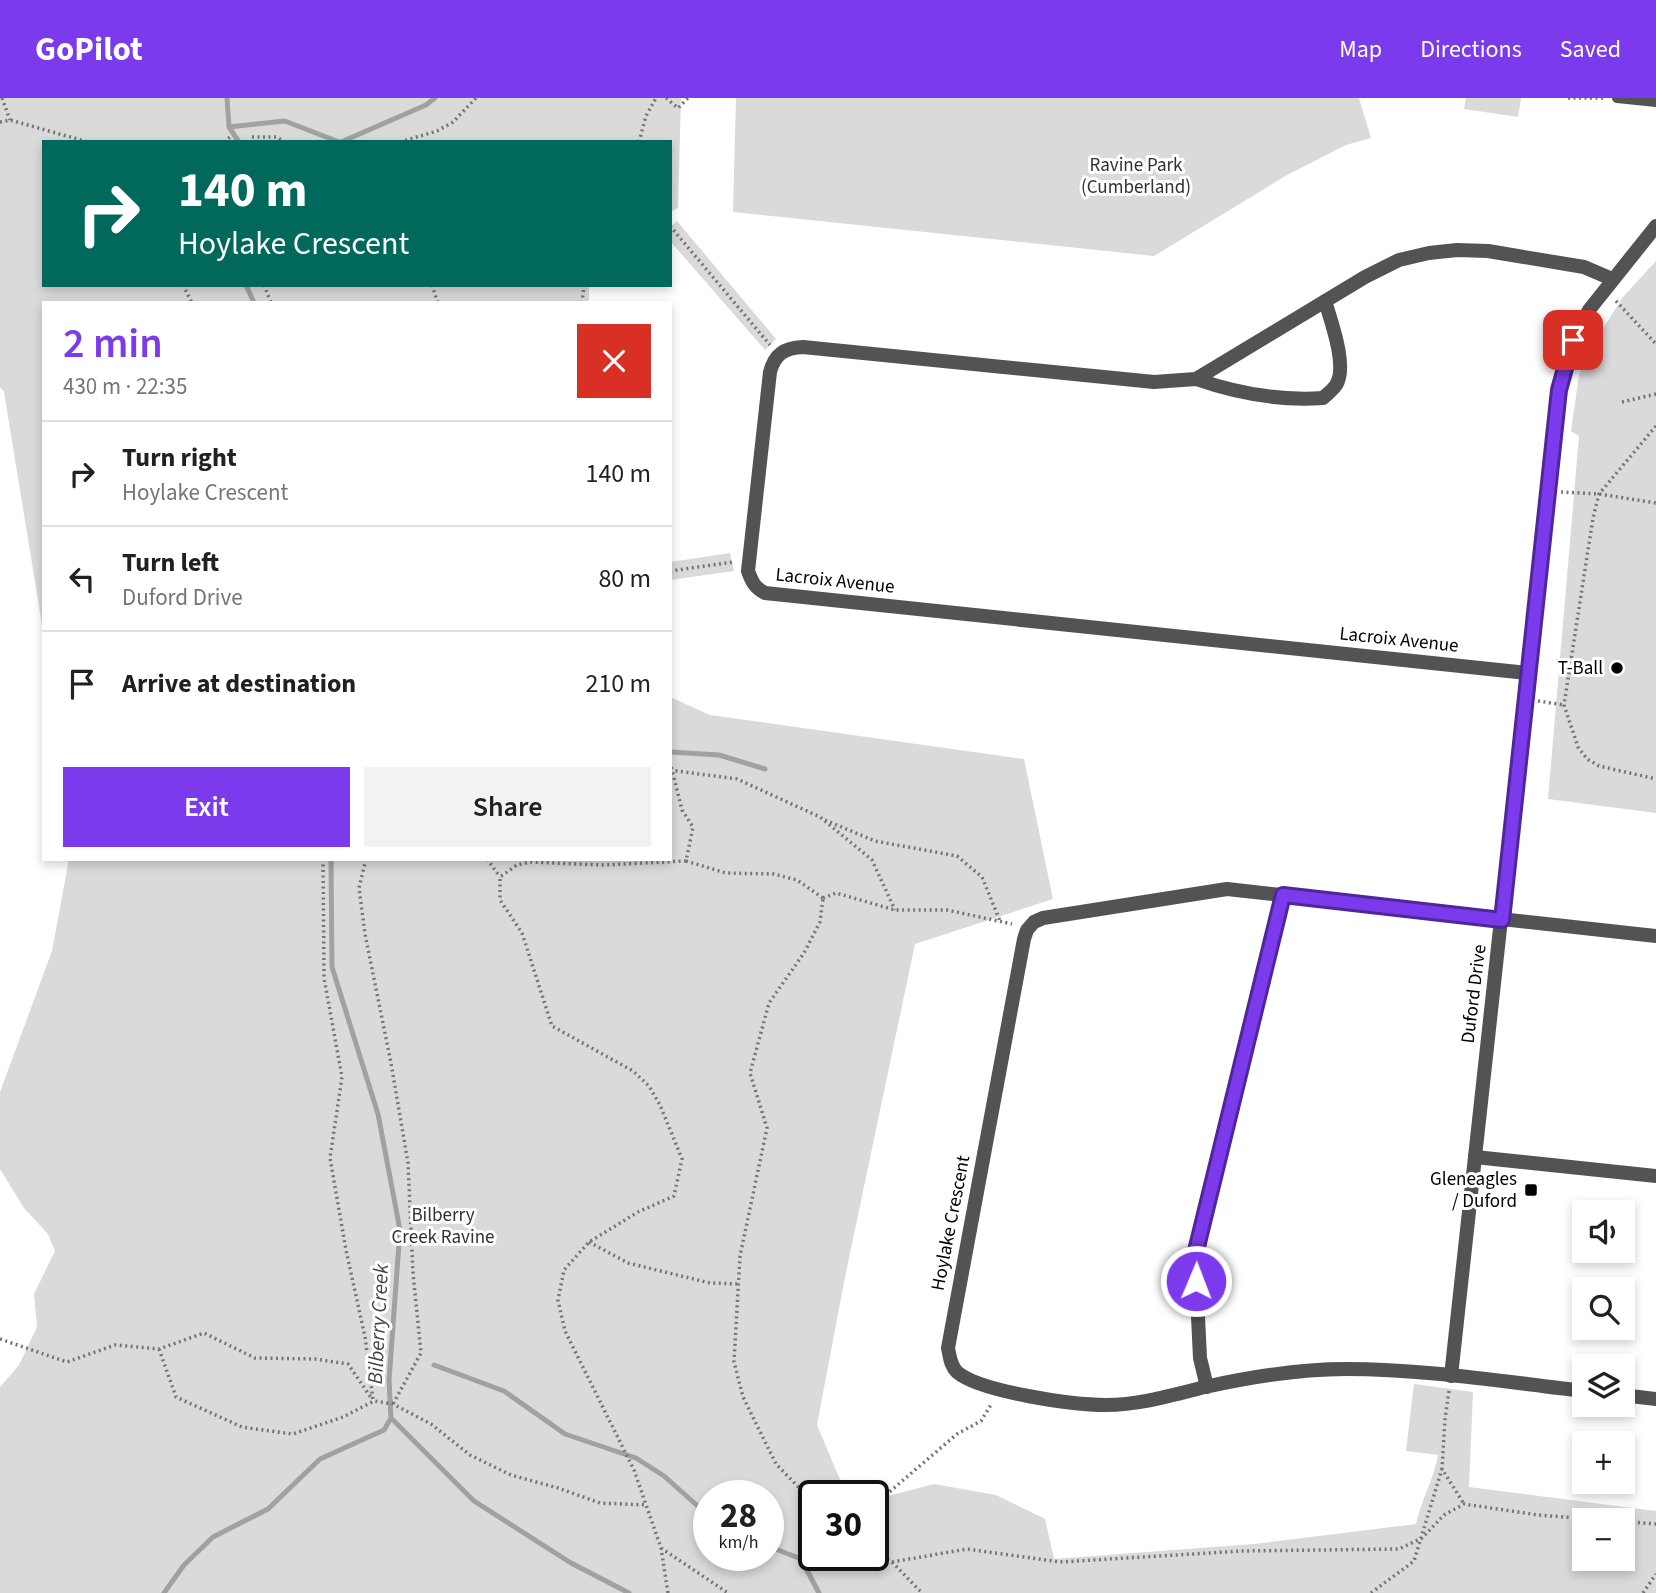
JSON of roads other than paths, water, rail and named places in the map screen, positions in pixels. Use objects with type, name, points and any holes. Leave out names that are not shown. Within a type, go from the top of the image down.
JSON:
[{"type":"street","name":"Duford Drive","points":[[1451,1376],[1559,390],[1573,340],[1589,310],[1656,226]]},
{"type":"street","points":[[1196,379],[1365,277],[1399,260],[1429,253],[1489,251],[1584,267],[1608,285]]},
{"type":"street","points":[[1196,379],[1231,391],[1307,399],[1323,398],[1336,384],[1340,373],[1336,335],[1325,301]]},
{"type":"street","name":"Lacroix Avenue","points":[[1196,379],[1154,382],[803,347],[789,348],[778,355],[770,372],[748,571],[752,582],[757,589],[773,594],[1527,673]]},
{"type":"street","name":"Hoylake Crescent","points":[[1283,895],[1227,889],[1062,914],[1034,922],[1027,930],[948,1348],[951,1364],[967,1378],[1002,1390],[1054,1400],[1107,1405],[1253,1378],[1344,1369],[1395,1370],[1572,1390]]},
{"type":"street","points":[[1207,1387],[1200,1358],[1195,1255],[1283,895],[1656,936]]},
{"type":"street","points":[[1475,1157],[1656,1176]]},
{"type":"street","points":[[1635,1397],[1656,1399]]},
{"type":"lane","points":[[1617,98],[1656,102]]},
{"type":"waterway","name":"Bilberry Creek","points":[[227,98],[229,127],[238,140]]},
{"type":"waterway","points":[[346,140],[426,105],[435,98]]},
{"type":"waterway","points":[[229,127],[285,121],[334,140]]},
{"type":"waterway","name":"Bilberry Creek","points":[[247,287],[253,301]]},
{"type":"waterway","points":[[672,752],[719,755],[765,769]]},
{"type":"waterway","name":"Bilberry Creek","points":[[331,861],[332,967],[378,1114],[400,1230],[389,1380],[391,1418],[474,1501],[571,1563],[629,1593]]},
{"type":"waterway","points":[[434,1365],[504,1391],[565,1434],[636,1458],[664,1476],[693,1502]]},
{"type":"waterway","points":[[164,1593],[184,1565],[213,1537],[268,1509],[320,1459],[384,1430],[391,1418]]},
{"type":"waterway","points":[[784,1552],[801,1559],[819,1593]]},
{"type":"place","name":"T-Ball","points":[[1617,668]]},
{"type":"place","name":"Gleneagles / Duford","points":[[1531,1190]]},
{"type":"park label","name":"Ravine Park (Cumberland)","points":[[1136,176]]},
{"type":"park label","name":"Bilberry Creek Ravine","points":[[443,1226]]}]
